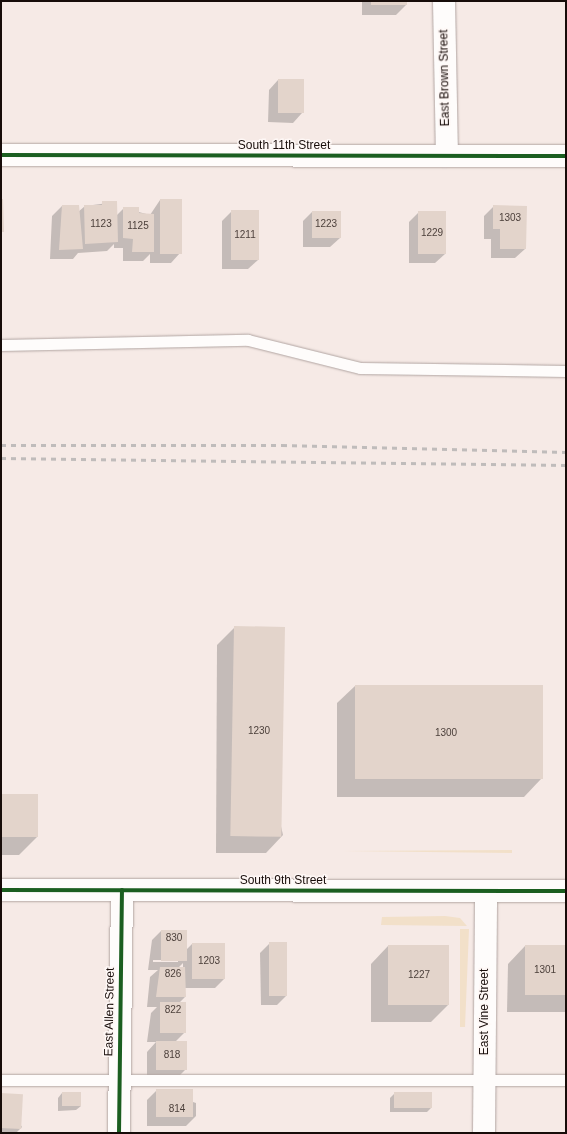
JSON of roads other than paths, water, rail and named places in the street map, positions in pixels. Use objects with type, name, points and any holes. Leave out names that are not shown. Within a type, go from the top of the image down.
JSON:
[{"type":"street","name":"East Brown Street","points":[[444,1],[447,156]]},
{"type":"street","name":"South 11th Street","points":[[1,155],[566,156]]},
{"type":"street","name":"South 9th Street","points":[[1,890],[566,891]]},
{"type":"street","name":"East Allen Street","points":[[119,1133],[122,890]]},
{"type":"street","name":"East Vine Street","points":[[484,1133],[486,891]]},
{"type":"lane","points":[[1,345],[248,340],[360,368],[566,372]]},
{"type":"lane","points":[[1,1080],[566,1080]]},
{"type":"railway","points":[[1,445],[282,445],[566,452]]},
{"type":"railway","points":[[1,458],[566,465]]}]
